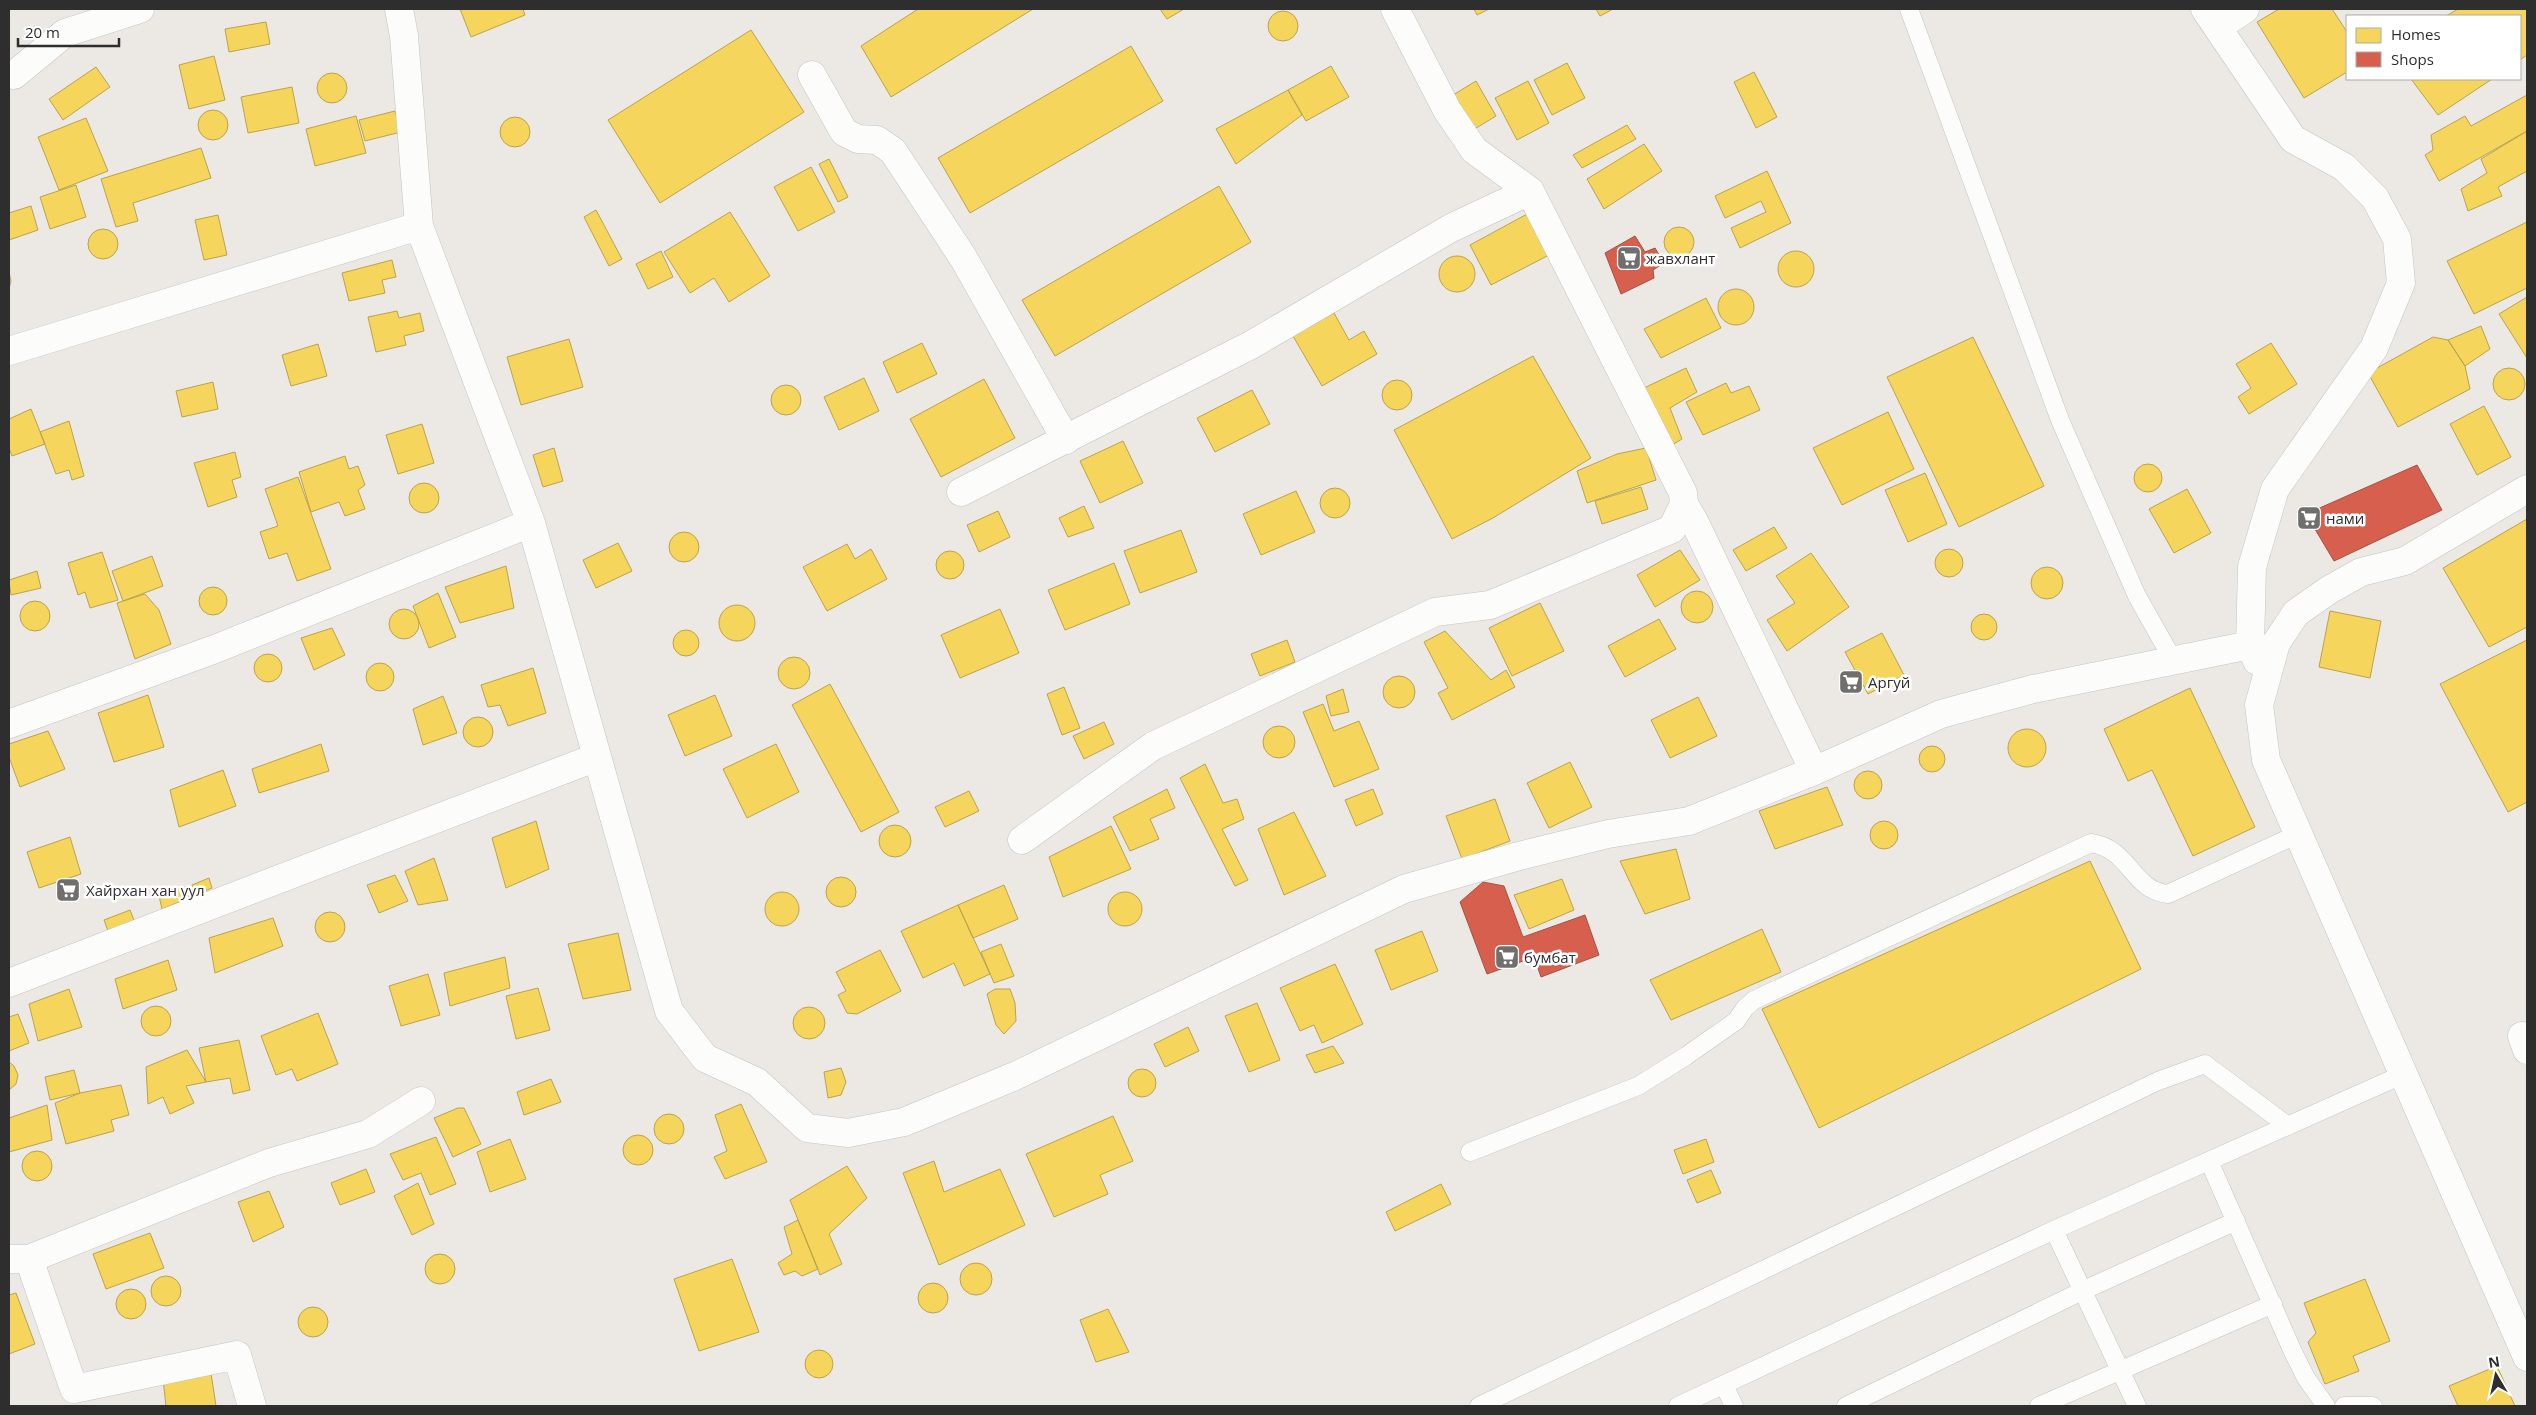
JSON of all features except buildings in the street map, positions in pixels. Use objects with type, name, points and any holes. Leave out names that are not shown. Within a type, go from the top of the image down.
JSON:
[{"type":"street","points":[[14,75],[64,33],[140,9]]},
{"type":"street","points":[[399,9],[404,36],[419,226],[530,523],[670,1011],[705,1058],[757,1082],[807,1128],[848,1133],[904,1122],[1015,1076],[1404,889],[1518,856],[1608,834],[1689,821],[1814,771],[1941,714],[2033,689],[2250,645]]},
{"type":"street","points":[[1395,9],[1447,110],[1474,150],[1530,190],[1683,493],[1684,504],[1694,521],[1814,771]]},
{"type":"street","points":[[2245,9],[2211,18],[2293,139],[2344,167],[2375,198],[2397,239],[2401,282],[2374,348],[2275,489],[2252,567],[2250,645],[2265,682]]},
{"type":"street","points":[[812,75],[844,132],[858,138],[877,140],[893,151],[964,259],[1066,440]]},
{"type":"street","points":[[961,492],[1251,346],[1451,228],[1530,190]]},
{"type":"street","points":[[9,351],[419,226]]},
{"type":"street","points":[[2527,488],[2405,561],[2361,572],[2329,590],[2296,613],[2276,643],[2259,705],[2266,760],[2527,1357]]},
{"type":"street","points":[[1022,840],[1153,746],[1435,612],[1490,605],[1672,529],[1684,504]]},
{"type":"street","points":[[9,724],[215,649],[530,523]]},
{"type":"street","points":[[9,983],[597,756]]},
{"type":"street","points":[[252,1406],[237,1355],[75,1397],[19,1259],[269,1163],[368,1134],[421,1101]]},
{"type":"lane","points":[[1909,9],[2060,420],[2137,596],[2173,660]]},
{"type":"lane","points":[[1470,1152],[1638,1086],[1686,1056],[1736,1021],[1745,1008],[1754,1000],[2091,843],[2113,850],[2144,884],[2155,892],[2168,894],[2298,834]]},
{"type":"lane","points":[[1479,1406],[2158,1081],[2205,1064],[2288,1126]]},
{"type":"lane","points":[[1678,1406],[2054,1230],[2404,1074]]},
{"type":"lane","points":[[2209,1160],[2306,1378],[2326,1406]]},
{"type":"lane","points":[[1846,1406],[2082,1291],[2236,1221]]},
{"type":"lane","points":[[2054,1230],[2136,1406]]},
{"type":"lane","points":[[2040,1406],[2273,1304]]},
{"type":"lane","points":[[1724,1385],[1734,1406]]},
{"type":"lane","points":[[2344,1406],[2373,1406]]},
{"type":"place","name":"жавхлант","points":[[1629,258]]},
{"type":"place","name":"нами","points":[[2309,518]]},
{"type":"place","name":"Аргуй","points":[[1851,682]]},
{"type":"place","name":"Хайрхан хан уул","points":[[68,890]]},
{"type":"place","name":"бумбат","points":[[1507,957]]}]
